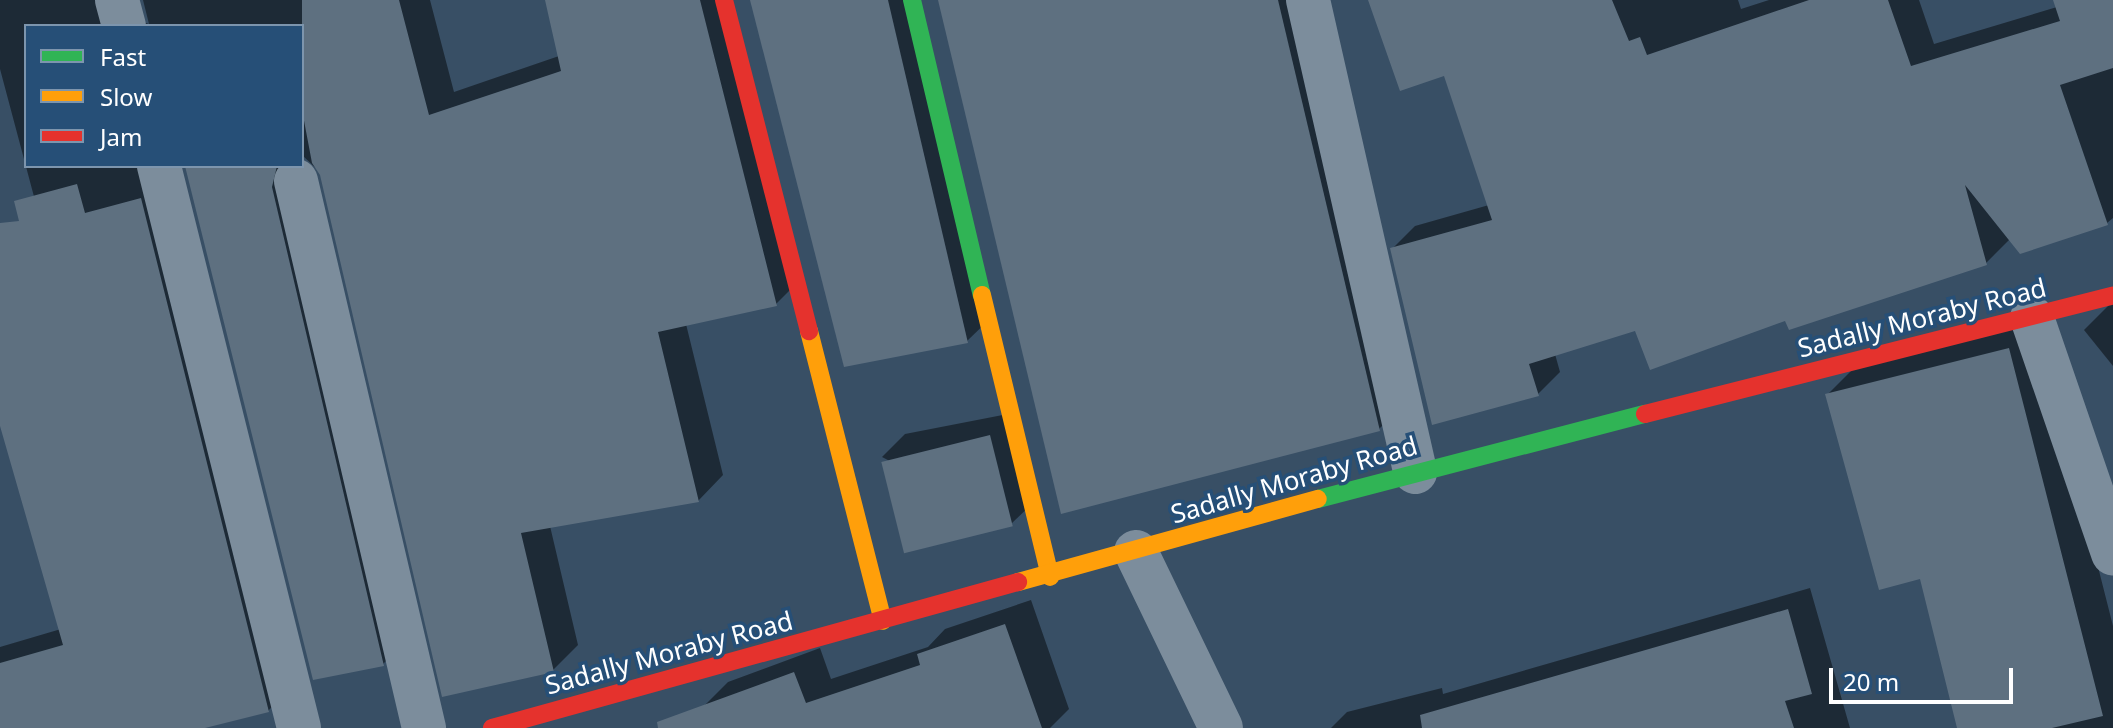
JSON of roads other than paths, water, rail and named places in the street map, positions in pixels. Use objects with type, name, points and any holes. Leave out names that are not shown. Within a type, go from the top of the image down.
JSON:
[{"type":"street","points":[[117,0],[123,24]]},
{"type":"street","points":[[724,0],[883,621]]},
{"type":"street","points":[[912,0],[1050,577]]},
{"type":"street","points":[[1308,0],[1415,472]]},
{"type":"street","points":[[159,168],[299,728]]},
{"type":"street","points":[[296,181],[424,728]]},
{"type":"street","name":"Sadally Moraby Road","points":[[492,728],[1050,577],[1415,472],[2113,296]]},
{"type":"street","points":[[2032,318],[2113,553]]},
{"type":"street","points":[[1136,552],[1221,728]]}]
